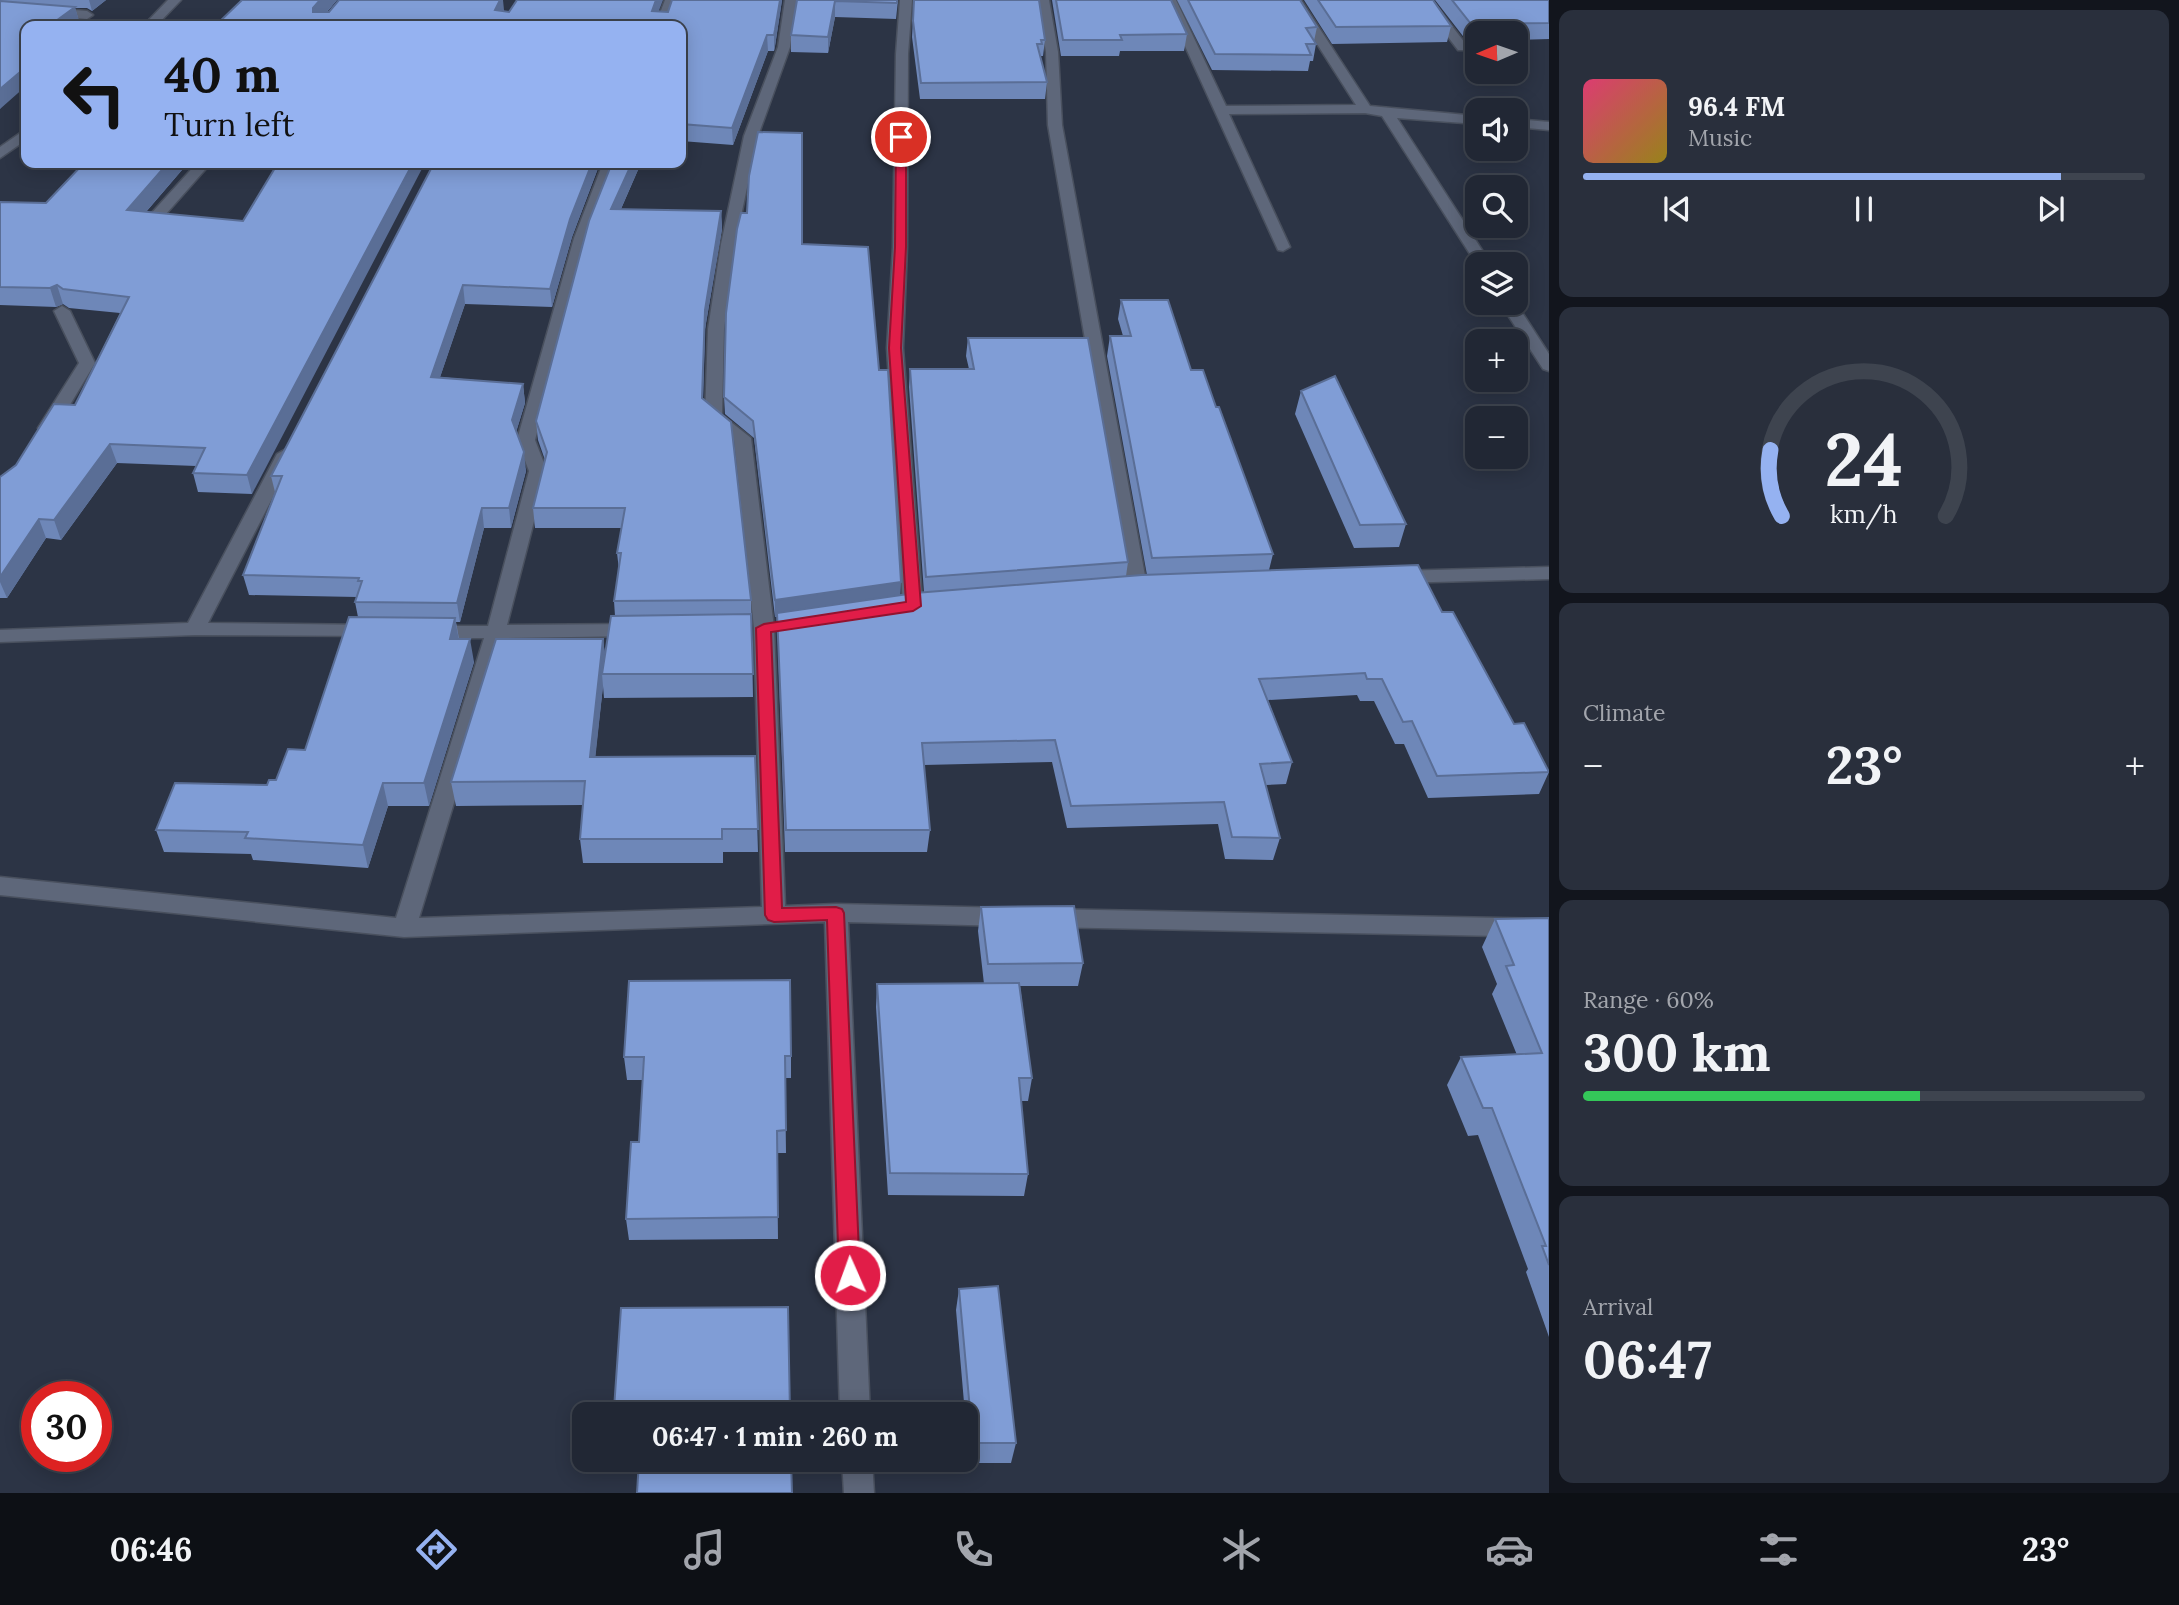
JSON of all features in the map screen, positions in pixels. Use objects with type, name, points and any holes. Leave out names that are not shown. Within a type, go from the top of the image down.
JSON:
[{"type":"street","points":[[154,21],[175,0]]},
{"type":"street","points":[[664,21],[671,0]]},
{"type":"street","points":[[774,915],[764,628],[742,438],[713,417],[716,329],[728,244],[751,136],[784,47],[791,0]]},
{"type":"street","points":[[906,0],[902,54],[900,247],[895,348],[907,607],[940,604]]},
{"type":"street","points":[[1043,0],[1052,52],[1055,125],[1131,589],[1166,587]]},
{"type":"street","points":[[1170,0],[1283,247]]},
{"type":"street","points":[[1295,0],[1365,109]]},
{"type":"street","points":[[1426,0],[1462,47]]},
{"type":"street","points":[[0,8],[87,15]]},
{"type":"street","points":[[1221,110],[1365,109],[1465,119]]},
{"type":"street","points":[[1387,113],[1476,252]]},
{"type":"street","points":[[1528,124],[1549,126]]},
{"type":"street","points":[[0,154],[21,137]]},
{"type":"street","points":[[153,220],[200,168]]},
{"type":"street","points":[[404,928],[496,632],[538,471],[526,440],[581,238],[608,168]]},
{"type":"street","points":[[37,444],[87,363],[62,311]]},
{"type":"street","points":[[1516,315],[1549,366]]},
{"type":"street","points":[[195,629],[296,433]]},
{"type":"street","points":[[1373,578],[1549,573]]},
{"type":"street","points":[[0,636],[195,629],[387,631]]},
{"type":"street","points":[[414,632],[657,630]]},
{"type":"street","points":[[0,886],[404,928],[836,913],[1549,928]]},
{"type":"street","points":[[836,913],[855,1402]]},
{"type":"street","points":[[858,1472],[859,1493]]},
{"type":"building","points":[[242,0],[320,0],[313,12],[329,12],[339,0],[500,0],[495,10],[509,12],[517,0],[656,0],[652,11],[668,12],[672,0],[780,0],[774,35],[767,35],[732,128],[686,124],[686,21],[220,21]]},
{"type":"building","points":[[797,0],[897,0],[897,3],[835,1],[828,37],[791,35]]},
{"type":"building","points":[[914,0],[1039,0],[1045,40],[1041,40],[1042,44],[1037,44],[1047,82],[921,83],[913,21]]},
{"type":"building","points":[[1056,0],[1171,0],[1187,34],[1120,35],[1122,40],[1063,40]]},
{"type":"building","points":[[1188,0],[1300,0],[1317,27],[1306,28],[1316,44],[1306,44],[1311,55],[1215,54]]},
{"type":"building","points":[[1318,0],[1433,0],[1451,26],[1336,27]]},
{"type":"building","points":[[1452,0],[1549,0],[1549,23],[1469,21]]},
{"type":"building","points":[[0,1],[75,7],[56,21],[21,21],[21,71],[0,89]]},
{"type":"building","points":[[758,132],[802,133],[802,244],[868,247],[879,370],[888,370],[901,582],[775,600],[753,421],[724,397],[726,313],[737,229],[741,213],[747,213],[749,176]]},
{"type":"building","points":[[79,168],[164,168],[127,210],[243,221],[275,168],[410,168],[247,475],[193,473],[205,448],[110,444],[54,520],[39,519],[0,577],[0,477],[16,465],[54,404],[75,405],[129,297],[63,289],[57,285],[50,288],[0,287],[0,202],[46,203]]},
{"type":"building","points":[[431,168],[590,168],[570,219],[550,289],[463,285],[431,377],[523,384],[512,420],[524,452],[509,508],[482,508],[457,603],[355,602],[362,581],[358,581],[359,578],[243,575],[282,476],[271,476]]},
{"type":"building","points":[[610,168],[630,168],[611,209],[721,211],[705,310],[702,398],[731,422],[751,600],[614,601],[621,553],[617,553],[625,508],[533,508],[547,452],[536,421],[589,221]]},
{"type":"building","points":[[1121,300],[1168,300],[1191,370],[1203,370],[1216,407],[1219,407],[1273,554],[1152,558],[1110,336],[1131,336]]},
{"type":"building","points":[[968,338],[1088,338],[1128,562],[926,577],[910,369],[974,369]]},
{"type":"building","points":[[1335,376],[1406,524],[1360,525],[1301,391]]},
{"type":"building","points":[[1418,565],[1442,612],[1453,612],[1514,724],[1524,723],[1549,772],[1437,776],[1412,721],[1403,722],[1382,679],[1367,679],[1365,673],[1259,679],[1292,762],[1260,764],[1280,838],[1232,837],[1224,802],[1071,806],[1055,740],[922,743],[930,830],[786,830],[777,613],[915,593],[1142,575]]},
{"type":"building","points":[[751,614],[753,674],[602,674],[611,616]]},
{"type":"building","points":[[349,617],[455,618],[450,639],[470,639],[424,783],[383,783],[363,845],[245,838],[248,832],[156,830],[175,783],[267,785],[269,780],[276,780],[288,749],[305,750]]},
{"type":"building","points":[[496,639],[603,639],[590,757],[755,756],[758,829],[722,829],[722,839],[580,839],[585,781],[451,782]]},
{"type":"building","points":[[1074,906],[1083,963],[988,964],[981,907]]},
{"type":"building","points":[[1549,918],[1549,1265],[1542,1246],[1546,1246],[1492,1108],[1483,1108],[1461,1057],[1542,1053],[1506,966],[1514,965],[1495,919]]},
{"type":"building","points":[[790,980],[791,1056],[785,1056],[786,1130],[777,1131],[778,1217],[626,1219],[631,1142],[639,1142],[644,1057],[624,1057],[629,981]]},
{"type":"building","points":[[1019,983],[1032,1078],[1019,1078],[1028,1174],[890,1173],[877,984]]},
{"type":"building","points":[[998,1286],[1016,1443],[978,1443],[978,1402],[969,1402],[959,1289]]},
{"type":"building","points":[[788,1307],[790,1402],[614,1402],[621,1308]]},
{"type":"building","points":[[638,1472],[791,1472],[792,1493],[637,1493]]},
{"type":"route","points":[[850,1275],[836,913],[774,915],[764,628],[913,606],[895,348],[900,247],[901,137]]}]
